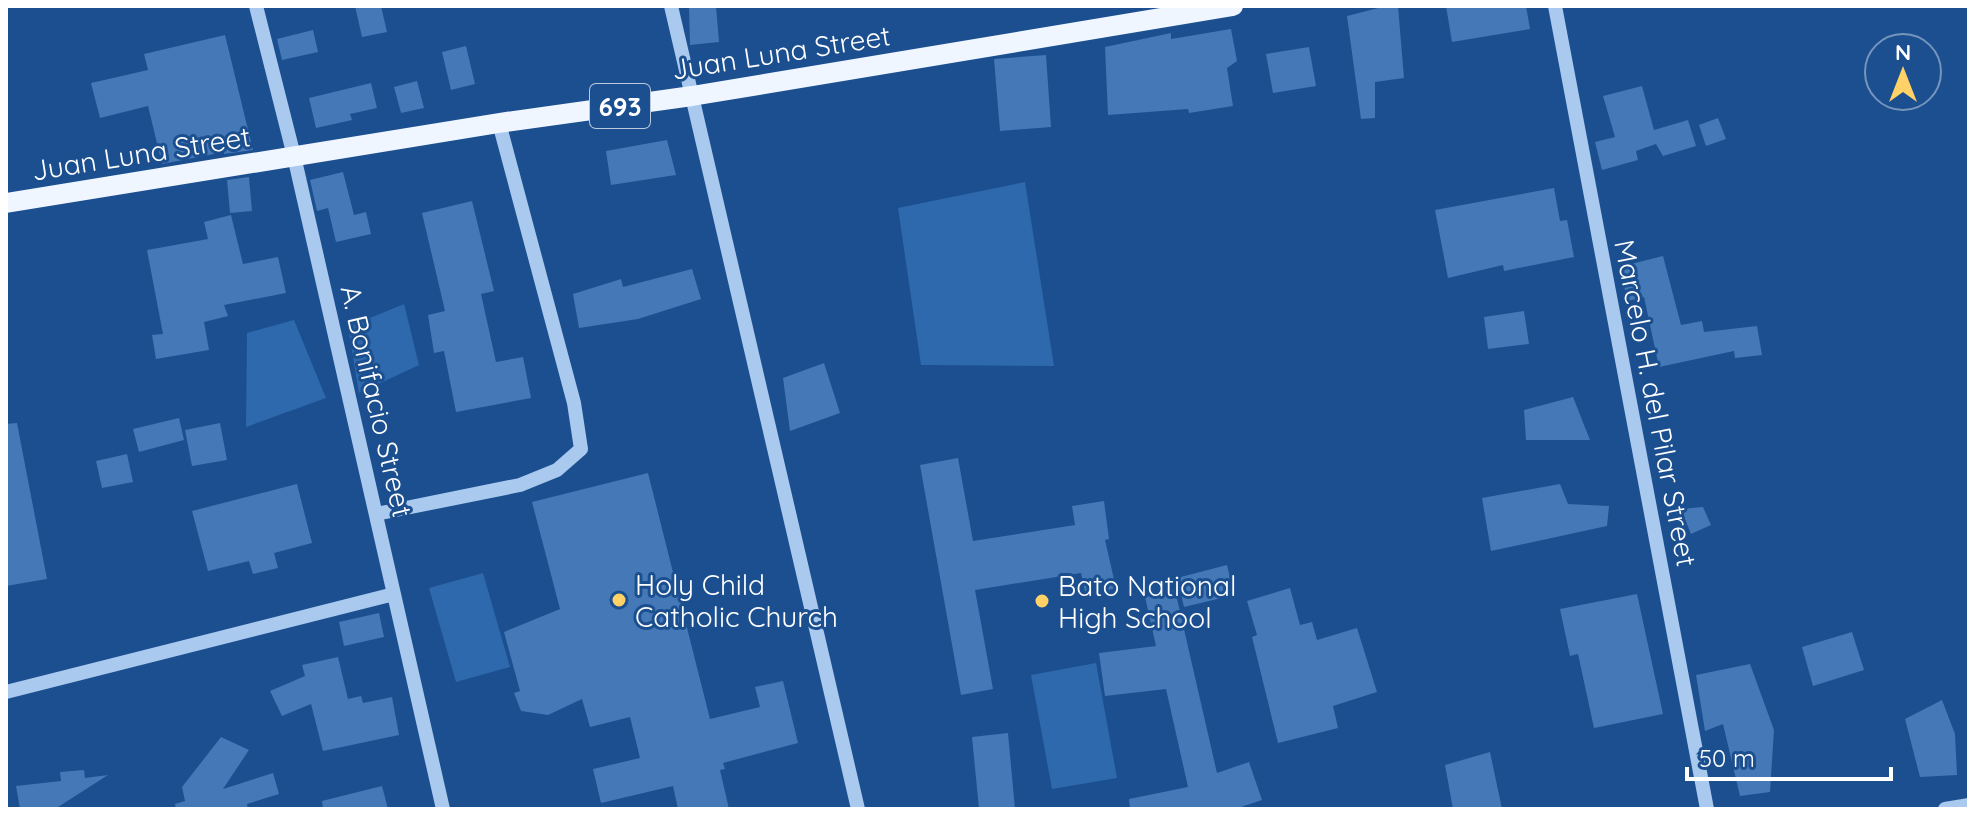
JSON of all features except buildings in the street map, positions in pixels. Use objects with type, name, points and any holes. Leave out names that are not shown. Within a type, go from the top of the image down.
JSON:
[{"type":"main road","name":"Juan Luna Street","points":[[6,203],[499,123],[692,96],[1233,6]]},
{"type":"street","name":"A. Bonifacio Street","points":[[256,6],[294,156],[443,809]]},
{"type":"street","points":[[671,6],[858,809]]},
{"type":"street","name":"Marcelo H. del Pilar Street","points":[[1555,6],[1707,809]]},
{"type":"street","points":[[376,514],[520,485],[557,470],[581,449],[574,403],[499,123]]},
{"type":"street","points":[[6,692],[394,594]]},
{"type":"street","points":[[1945,809],[1969,805]]},
{"type":"shaded area","points":[[1025,182],[1054,366],[921,365],[898,208]]},
{"type":"shaded area","points":[[404,304],[419,365],[359,393],[348,327]]},
{"type":"shaded area","points":[[294,320],[326,398],[246,427],[247,333]]},
{"type":"shaded area","points":[[483,573],[510,667],[456,682],[429,588]]},
{"type":"shaded area","points":[[1096,663],[1117,778],[1052,789],[1031,675]]},
{"type":"place","name":"Holy Child Catholic Church","points":[[619,600]]},
{"type":"place","name":"Bato National High School","points":[[1042,601]]}]
